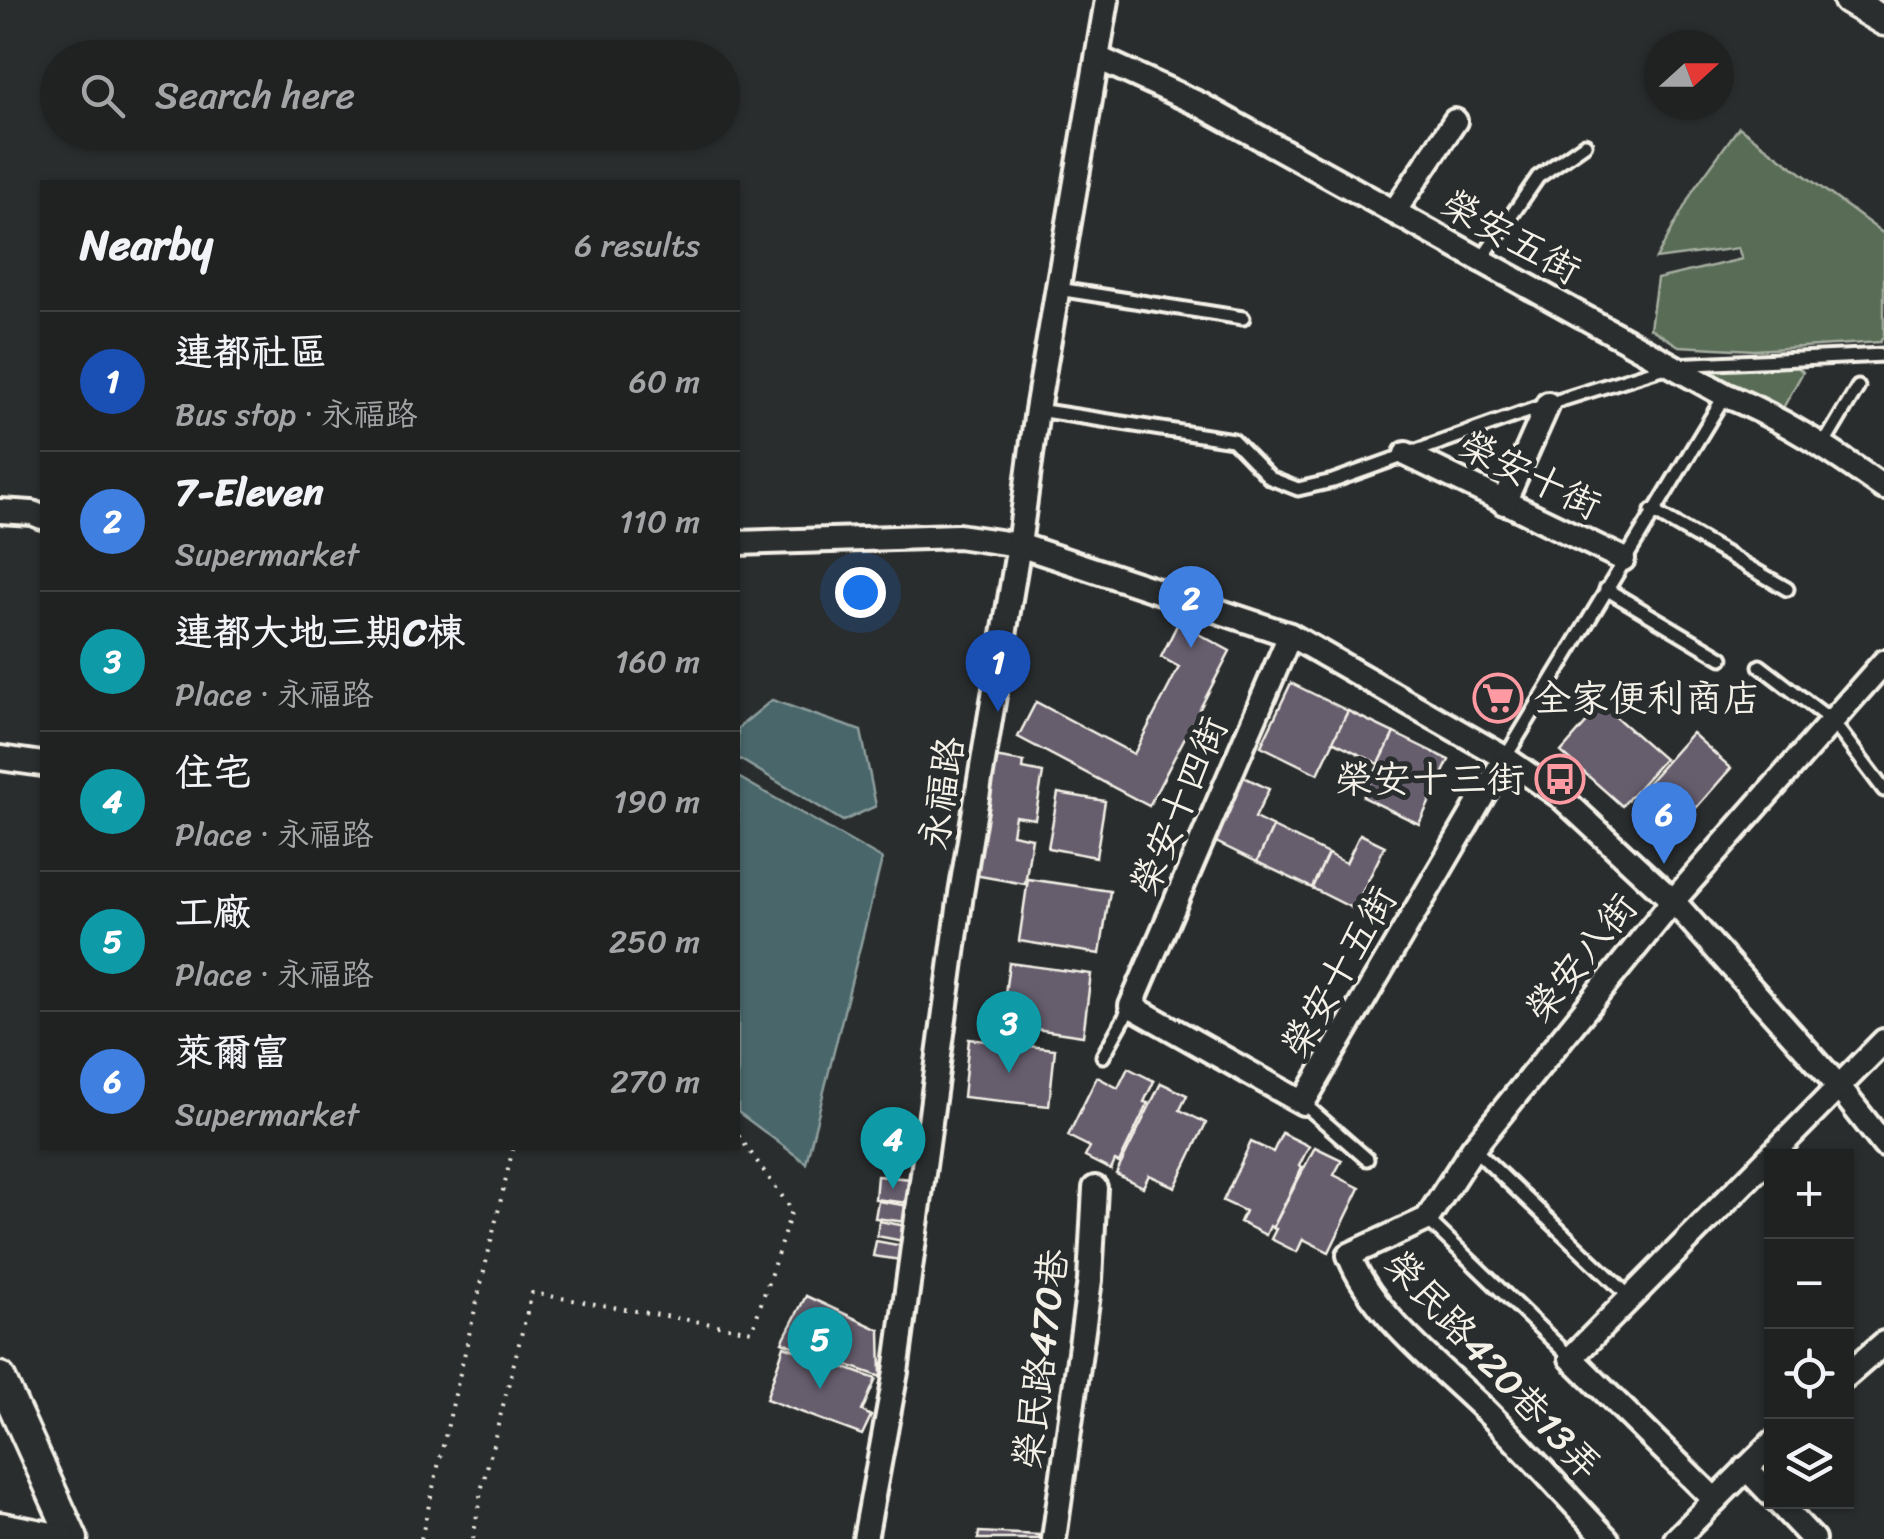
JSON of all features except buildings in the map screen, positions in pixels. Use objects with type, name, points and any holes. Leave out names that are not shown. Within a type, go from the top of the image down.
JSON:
[{"type":"street","name":"永福路","points":[[865,1539],[896,1372],[961,894],[1019,545],[1036,410],[1107,0]]},
{"type":"street","points":[[1848,0],[1884,21]]},
{"type":"street","name":"榮安五街","points":[[1098,58],[1199,104],[1725,395],[1824,444],[1884,488]]},
{"type":"street","points":[[1394,212],[1455,121]]},
{"type":"street","points":[[1504,502],[1548,404]]},
{"type":"street","name":"榮安十街","points":[[1406,454],[1624,559]]},
{"type":"street","points":[[0,511],[40,517]]},
{"type":"street","points":[[740,543],[958,536],[1019,545],[1290,634],[1505,758],[1561,797],[1672,901],[1839,1088],[1884,1145]]},
{"type":"street","name":"榮安十四街","points":[[1131,1006],[1290,634]]},
{"type":"street","name":"榮安八街","points":[[1427,1219],[1473,1148],[1672,901],[1884,662]]},
{"type":"street","points":[[0,758],[40,764]]},
{"type":"street","name":"榮安十五街","points":[[1131,1006],[1303,1103],[1505,758]]},
{"type":"street","points":[[1715,1500],[1571,1358],[1884,1041]]},
{"type":"street","name":"榮民路470巷","points":[[1054,1539],[1090,1280],[1095,1188]]},
{"type":"street","name":"榮民路420巷13弄","points":[[1427,1219],[1349,1255],[1356,1274],[1388,1316],[1492,1416],[1607,1539]]},
{"type":"street","points":[[1854,1369],[1884,1344]]},
{"type":"street","points":[[0,1377],[73,1539]]},
{"type":"street","points":[[1681,1537],[1764,1451]]},
{"type":"street","points":[[1746,1468],[1764,1487]]},
{"type":"street","points":[[1785,1509],[1813,1539]]},
{"type":"street","points":[[0,1527],[62,1539]]},
{"type":"lane","points":[[1481,260],[1538,177],[1585,144]]},
{"type":"lane","points":[[1058,289],[1243,318]]},
{"type":"lane","points":[[1036,410],[1233,440],[1270,478],[1298,490],[1333,482],[1548,404],[1672,365],[1883,354]]},
{"type":"lane","points":[[1824,444],[1858,386]]},
{"type":"lane","points":[[1505,758],[1725,395]]},
{"type":"lane","points":[[1652,511],[1787,588]]},
{"type":"lane","points":[[1606,588],[1722,658]]},
{"type":"lane","points":[[1760,666],[1832,721],[1884,790]]},
{"type":"lane","points":[[1103,1056],[1131,1006]]},
{"type":"lane","points":[[1303,1103],[1367,1159]]},
{"type":"lane","points":[[1473,1148],[1632,1299]]},
{"type":"lane","points":[[1427,1219],[1571,1358]]},
{"type":"path","points":[[473,1539],[481,1491],[532,1293],[752,1331],[792,1210],[740,1138]]},
{"type":"path","points":[[421,1539],[513,1150]]},
{"type":"green space","points":[[1739,127],[1884,234],[1884,336],[1880,342],[1754,350],[1679,346],[1650,328],[1657,279],[1742,259],[1738,248],[1656,259],[1694,189]]},
{"type":"green space","points":[[1796,365],[1803,372],[1779,415],[1684,368]]},
{"type":"water","points":[[772,700],[861,731],[876,806],[843,821],[740,759],[740,726]]},
{"type":"water","points":[[740,778],[882,859],[806,1163],[740,1114]]},
{"type":"place","name":"7-Eleven","points":[[1191,648]]},
{"type":"place","name":"全家便利商店","points":[[1498,698]]},
{"type":"place","name":"連都社區","points":[[998,712]]},
{"type":"place","name":"榮安十三街","points":[[1560,779]]},
{"type":"place","name":"萊爾富","points":[[1664,864]]},
{"type":"place","name":"連都大地三期C棟","points":[[1009,1073]]},
{"type":"place","name":"住宅","points":[[893,1189]]},
{"type":"place","name":"工廠","points":[[820,1389]]}]
